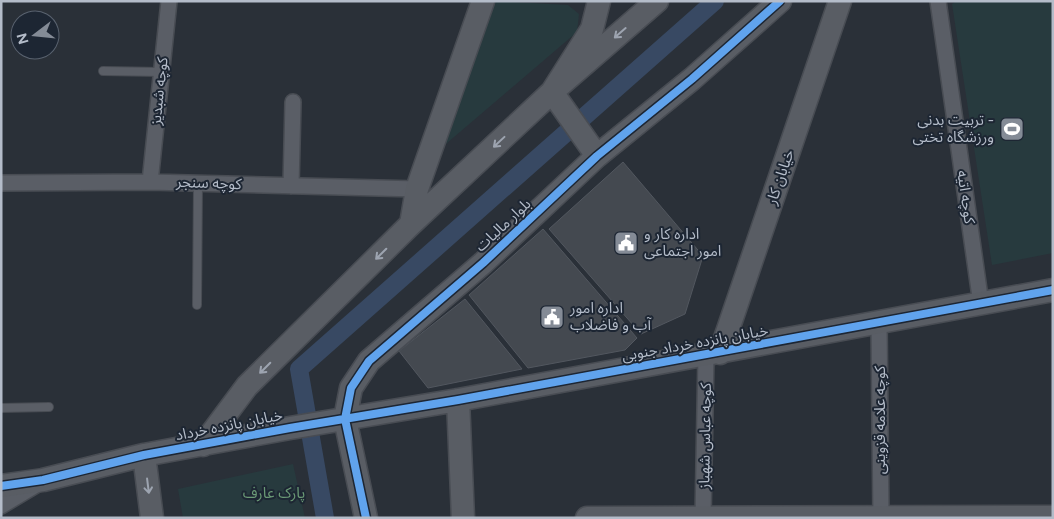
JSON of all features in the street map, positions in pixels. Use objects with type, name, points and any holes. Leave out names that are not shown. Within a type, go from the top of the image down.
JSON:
[{"type":"street","name":"کوچه شبدیز","points":[[150,182],[169,1]]},
{"type":"street","points":[[411,224],[417,189],[483,1]]},
{"type":"street","points":[[552,92],[592,29],[599,1]]},
{"type":"street","points":[[202,445],[247,386],[411,224],[552,92],[657,1]]},
{"type":"street","name":"بلوار مالیات","points":[[366,518],[343,419],[351,388],[369,361],[483,263],[597,156],[692,79],[780,1]]},
{"type":"street","name":"خیابان کار","points":[[713,354],[840,1]]},
{"type":"street","name":"کوچه اتیه","points":[[938,1],[981,304]]},
{"type":"street","points":[[552,92],[597,156]]},
{"type":"street","points":[[290,186],[293,102]]},
{"type":"street","name":"کوچه سنجر","points":[[1,183],[150,182],[417,189]]},
{"type":"street","name":"خیابان پانزده خرداد جنوبی","points":[[343,419],[713,354],[1053,290]]},
{"type":"street","name":"کوچه علامه قزوینی","points":[[879,323],[881,517]]},
{"type":"street","name":"کوچه عباس شهباز","points":[[703,518],[713,354]]},
{"type":"street","points":[[458,400],[464,518]]},
{"type":"street","name":"خیابان پانزده خرداد","points":[[44,480],[144,455],[343,419]]},
{"type":"street","points":[[144,455],[152,518]]},
{"type":"street","points":[[1,486],[44,480]]},
{"type":"street","points":[[1,506],[44,480]]},
{"type":"street","points":[[587,518],[1053,516]]},
{"type":"lane","points":[[103,71],[161,72]]},
{"type":"lane","points":[[196,305],[198,183]]},
{"type":"lane","points":[[1,408],[49,407]]},
{"type":"green space","points":[[496,1],[568,5],[579,14],[577,32],[440,149]]},
{"type":"green space","name":"تربیت بدنی - ورزشگاه تختی","points":[[956,1],[1053,1],[1053,253],[992,265],[952,4]]},
{"type":"green space","name":"پارک عارف","points":[[293,464],[305,518],[183,518],[178,489]]},
{"type":"building","name":"اداره کار و امور اجتماعی","points":[[623,162],[703,256],[685,314],[641,334],[549,229]]},
{"type":"building","name":"اداره امور آب و فاضلاب","points":[[543,229],[637,338],[625,350],[528,368],[469,295]]},
{"type":"building","points":[[465,299],[522,369],[428,388],[399,351]]},
{"type":"waterway","points":[[325,518],[299,369],[715,1]]},
{"type":"cycle path","points":[[366,518],[345,419],[351,388],[369,361],[483,263],[597,156],[692,79],[780,1]]},
{"type":"cycle path","points":[[1,486],[43,480],[144,455],[458,400],[1053,290]]},
{"type":"place","name":"تربیت بدنی - ورزشگاه تختی","points":[[1012,129]]},
{"type":"place","name":"اداره کار و امور اجتماعی","points":[[626,243]]},
{"type":"place","name":"اداره امور آب و فاضلاب","points":[[552,317]]}]
